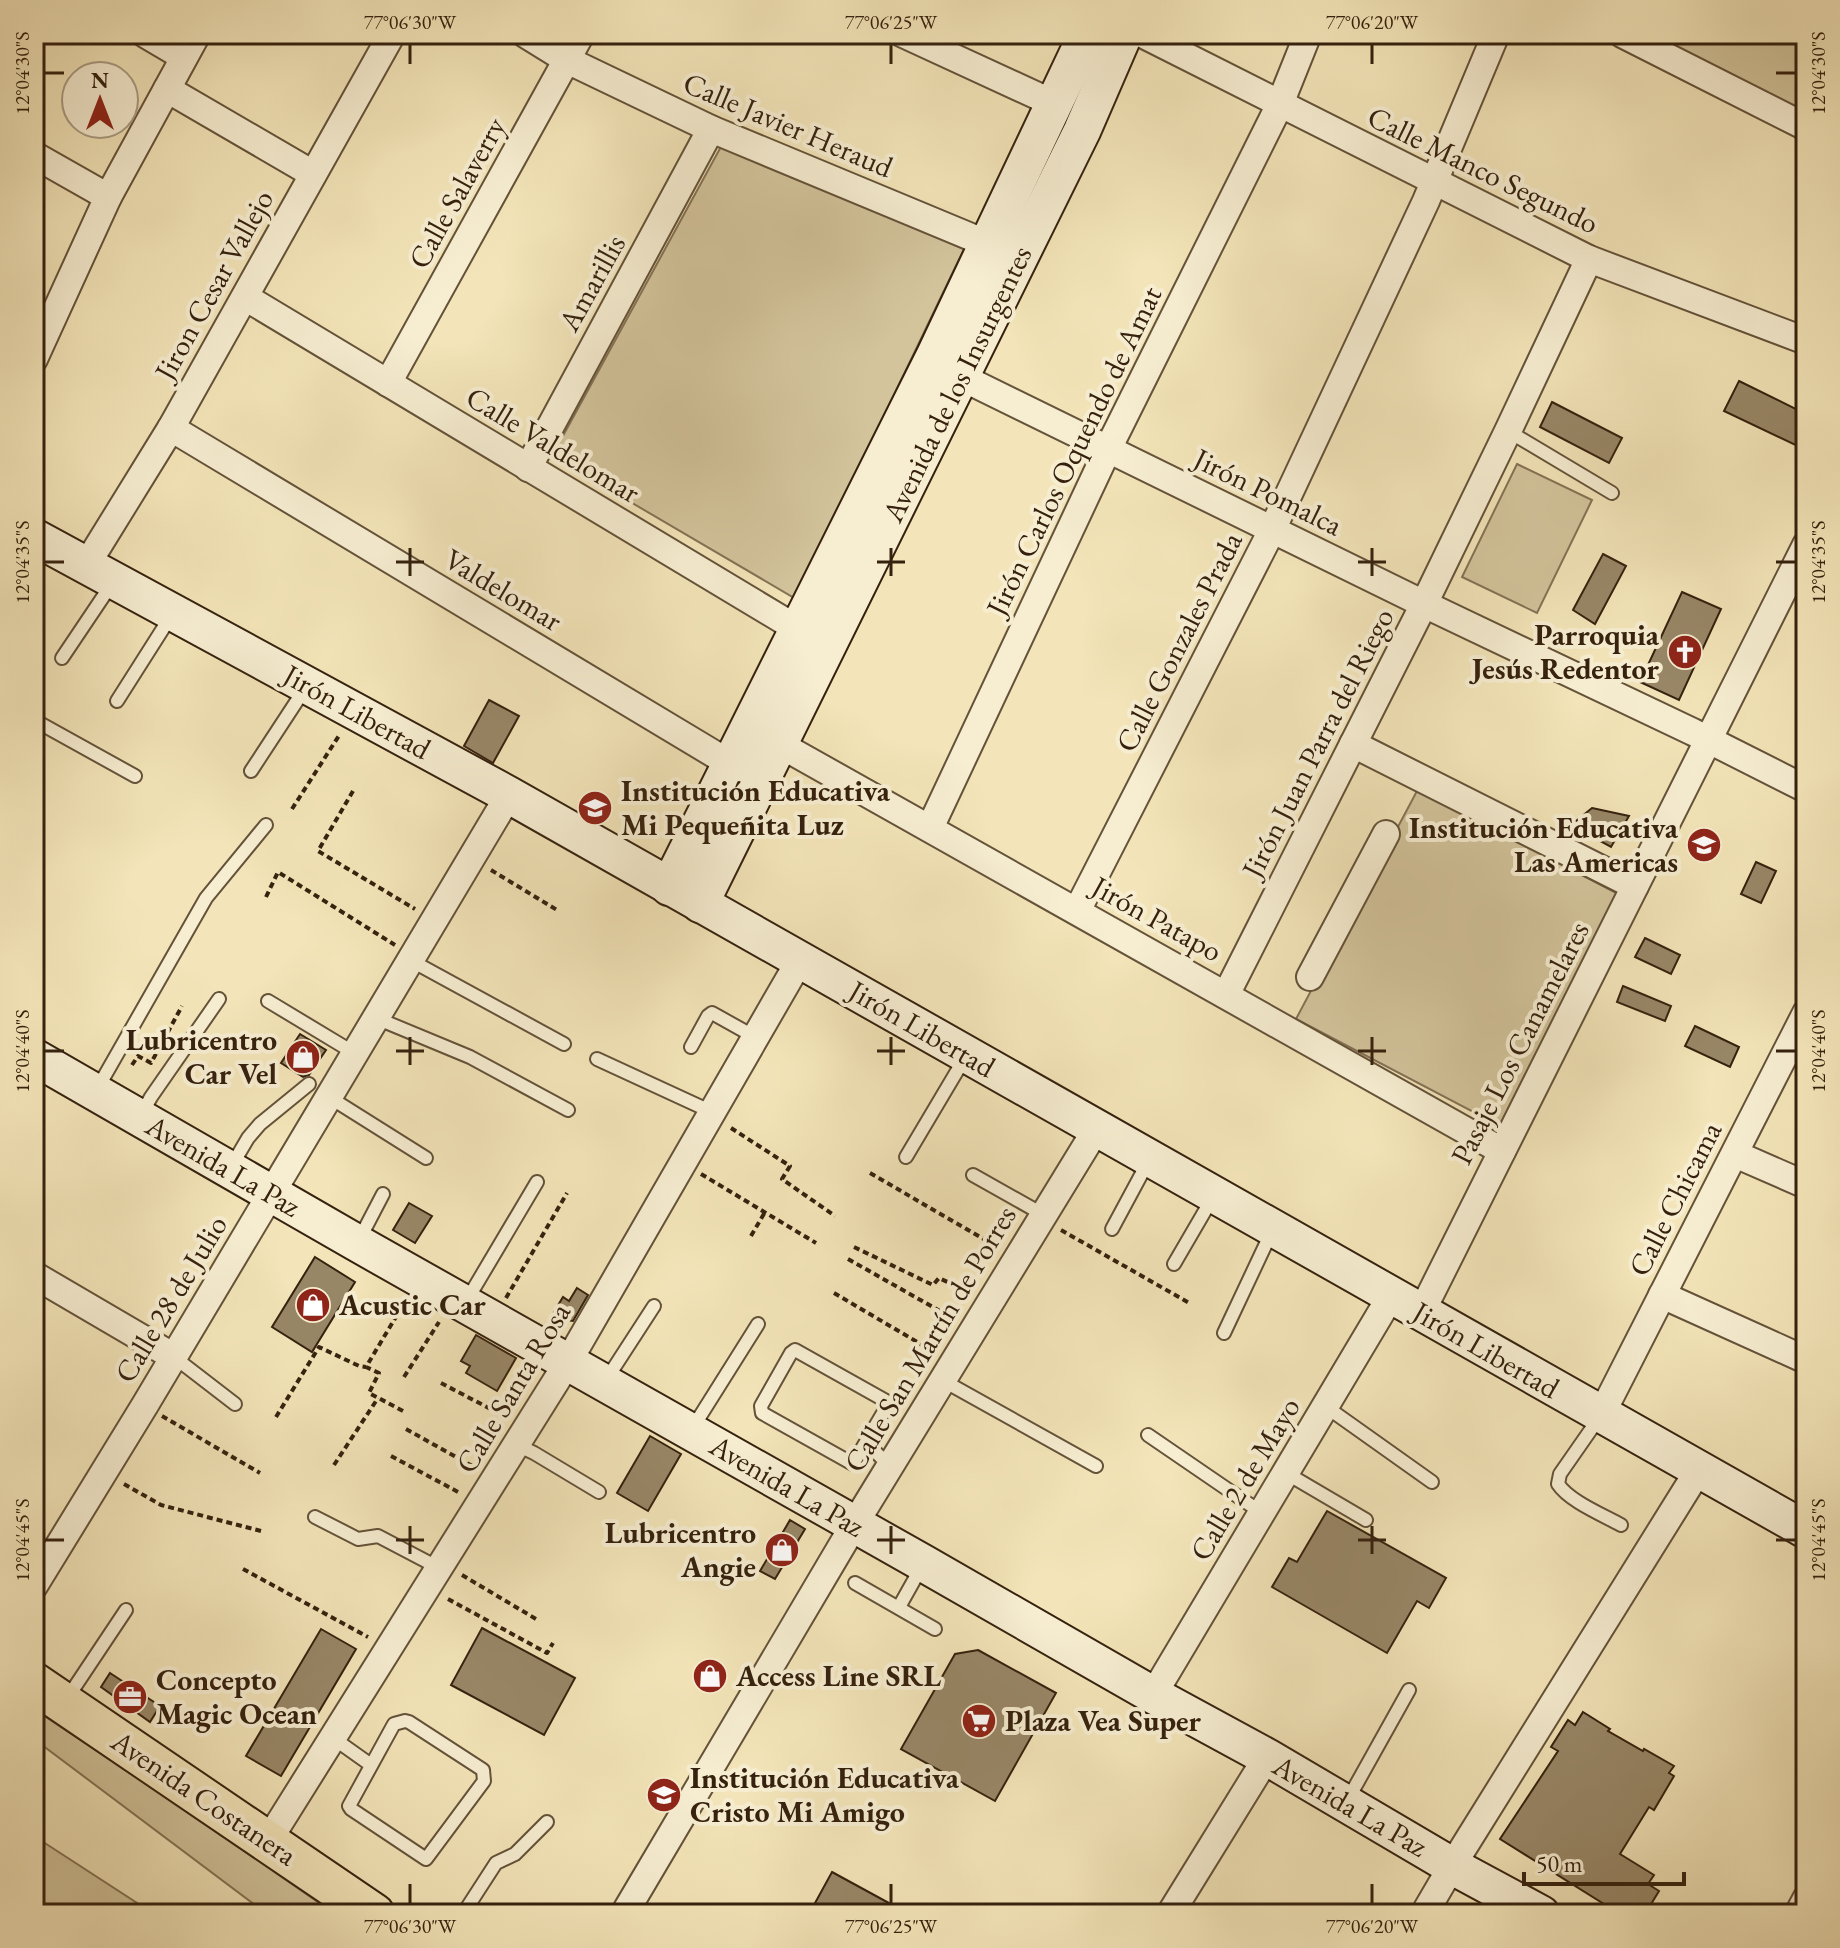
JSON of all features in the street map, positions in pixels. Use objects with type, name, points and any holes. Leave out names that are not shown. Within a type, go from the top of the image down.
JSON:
[{"type":"main road","name":"Avenida Costanera","points":[[49,1693],[374,1914]]},
{"type":"street","points":[[34,359],[42,320],[190,45],[145,34]]},
{"type":"street","name":"Jiron Cesar Vallejo","points":[[101,572],[171,428],[392,34]]},
{"type":"street","name":"Calle Javier Heraud","points":[[525,34],[567,60],[711,129],[988,244]]},
{"type":"street","name":"Calle Salaverry","points":[[388,383],[581,34]]},
{"type":"street","points":[[903,34],[1055,104]]},
{"type":"street","name":"Avenida de los Insurgentes","points":[[700,904],[745,772],[779,744],[813,638],[917,392],[1087,34]]},
{"type":"street","name":"Avenida de los Insurgentes","points":[[669,887],[745,772],[813,638],[961,377],[1082,131],[1124,34]]},
{"type":"street","name":"Calle Manco Segundo","points":[[1142,34],[1589,259],[1806,341]]},
{"type":"street","name":"Jirón Carlos Oquendo de Amat","points":[[930,828],[1108,449],[1280,104],[1308,34]]},
{"type":"street","name":"Calle Gonzales Prada","points":[[1077,911],[1272,530],[1434,182],[1496,34]]},
{"type":"street","points":[[1622,34],[1806,127]]},
{"type":"street","points":[[167,89],[313,174]]},
{"type":"street","name":"Amarillis","points":[[528,468],[711,129]]},
{"type":"street","points":[[34,155],[108,197]]},
{"type":"street","name":"Jirón Juan Parra del Riego","points":[[1226,995],[1424,604],[1589,259]]},
{"type":"street","name":"Calle Valdelomar","points":[[245,297],[813,638]]},
{"type":"street","name":"Jirón Pomalca","points":[[961,377],[1806,789]]},
{"type":"street","name":"Valdelomar","points":[[171,428],[745,772]]},
{"type":"street","name":"Jirón Libertad","points":[[34,537],[509,795],[1806,1530]]},
{"type":"street","name":"Pasaje Los Canamelares","points":[[1406,1304],[1502,1151],[1806,545]]},
{"type":"street","name":"Jirón Patapo","points":[[779,744],[1502,1151]]},
{"type":"street","points":[[1353,744],[1635,886]]},
{"type":"street","name":"Calle 28 de Julio","points":[[34,1586],[271,1194],[319,1090],[354,1055],[509,795]]},
{"type":"street","points":[[1310,977],[1386,834]]},
{"type":"street","name":"Calle Santa Rosa","points":[[268,1841],[568,1362],[800,960]]},
{"type":"street","name":"Calle Chicama","points":[[1601,1415],[1806,1013]]},
{"type":"street","name":"Avenida La Paz","points":[[34,1057],[1541,1914]]},
{"type":"street","name":"Calle San Martín de Porres","points":[[624,1914],[854,1525],[1097,1128]]},
{"type":"street","points":[[1735,1154],[1806,1185]]},
{"type":"street","points":[[37,1285],[174,1357]]},
{"type":"street","points":[[1662,1295],[1806,1360]]},
{"type":"street","name":"Calle 2 de Mayo","points":[[1153,1695],[1325,1406],[1406,1304]]},
{"type":"street","points":[[1424,1914],[1698,1471]]},
{"type":"street","points":[[1170,1914],[1267,1757]]},
{"type":"street","points":[[1798,1914],[1806,1899]]},
{"type":"lane","points":[[1508,431],[1612,493]]},
{"type":"lane","points":[[62,658],[101,572]]},
{"type":"lane","points":[[117,701],[174,612]]},
{"type":"lane","points":[[251,771],[307,685]]},
{"type":"lane","points":[[34,720],[135,776]]},
{"type":"lane","points":[[115,1104],[206,898],[266,825]]},
{"type":"lane","points":[[412,958],[564,1044]]},
{"type":"lane","points":[[115,1104],[151,1097],[219,999]]},
{"type":"lane","points":[[268,1001],[354,1055]]},
{"type":"lane","points":[[691,1047],[712,1013],[755,1037]]},
{"type":"lane","points":[[376,1018],[470,1057],[568,1110]]},
{"type":"lane","points":[[906,1157],[967,1055]]},
{"type":"lane","points":[[597,1059],[711,1114]]},
{"type":"lane","points":[[229,1170],[260,1124],[319,1090],[426,1158]]},
{"type":"lane","points":[[1112,1229],[1149,1159]]},
{"type":"lane","points":[[973,1175],[1043,1217]]},
{"type":"lane","points":[[471,1307],[537,1182]]},
{"type":"lane","points":[[357,1243],[383,1194]]},
{"type":"lane","points":[[1174,1264],[1214,1195]]},
{"type":"lane","points":[[1224,1333],[1273,1229]]},
{"type":"lane","points":[[604,1383],[654,1306]]},
{"type":"lane","points":[[690,1432],[758,1324]]},
{"type":"lane","points":[[797,1351],[886,1401],[887,1407],[866,1443],[853,1464],[762,1413],[761,1406],[791,1353],[797,1351]]},
{"type":"lane","points":[[174,1357],[235,1404]]},
{"type":"lane","points":[[948,1372],[1096,1466]]},
{"type":"lane","points":[[1325,1406],[1432,1482]]},
{"type":"lane","points":[[1601,1415],[1560,1474],[1558,1484],[1570,1496],[1621,1525]]},
{"type":"lane","points":[[1148,1435],[1262,1513]]},
{"type":"lane","points":[[522,1437],[534,1453],[599,1492]]},
{"type":"lane","points":[[866,1443],[890,1466]]},
{"type":"lane","points":[[1286,1473],[1366,1520]]},
{"type":"lane","points":[[315,1517],[358,1539],[378,1536],[436,1573]]},
{"type":"lane","points":[[899,1607],[923,1563]]},
{"type":"lane","points":[[855,1583],[935,1629]]},
{"type":"lane","points":[[49,1693],[126,1610]]},
{"type":"lane","points":[[1346,1804],[1409,1690]]},
{"type":"lane","points":[[405,1721],[483,1770],[485,1778],[425,1859],[350,1808],[371,1765],[394,1724],[405,1721]]},
{"type":"lane","points":[[333,1738],[371,1765]]},
{"type":"lane","points":[[463,1914],[496,1863],[515,1854],[547,1822]]},
{"type":"path","points":[[292,809],[354,711]]},
{"type":"path","points":[[353,791],[318,851],[434,920]]},
{"type":"path","points":[[471,858],[557,910]]},
{"type":"path","points":[[266,897],[278,872],[412,958]]},
{"type":"path","points":[[115,1104],[138,1056],[151,1063],[182,1006]]},
{"type":"path","points":[[711,1114],[790,1166],[782,1179],[835,1216]]},
{"type":"path","points":[[683,1163],[816,1243]]},
{"type":"path","points":[[870,1173],[1017,1258]]},
{"type":"path","points":[[404,1377],[471,1307],[567,1193]]},
{"type":"path","points":[[751,1236],[765,1212]]},
{"type":"path","points":[[1043,1217],[1191,1304]]},
{"type":"path","points":[[854,1247],[933,1285],[939,1278],[990,1302]]},
{"type":"path","points":[[848,1259],[973,1330]]},
{"type":"path","points":[[366,1367],[419,1278]]},
{"type":"path","points":[[834,1293],[948,1372]]},
{"type":"path","points":[[276,1417],[319,1347],[379,1373],[369,1393],[403,1411]]},
{"type":"path","points":[[441,1383],[522,1437]]},
{"type":"path","points":[[334,1465],[378,1398]]},
{"type":"path","points":[[145,1405],[260,1473]]},
{"type":"path","points":[[406,1429],[495,1479]]},
{"type":"path","points":[[391,1456],[479,1504]]},
{"type":"path","points":[[104,1472],[161,1505],[261,1531]]},
{"type":"path","points":[[243,1569],[389,1648]]},
{"type":"path","points":[[436,1573],[536,1619]]},
{"type":"path","points":[[436,1573],[547,1653],[553,1643]]},
{"type":"shaded area","points":[[1651,34],[1806,34],[1806,114]]},
{"type":"shaded area","points":[[723,143],[964,249],[796,599],[552,456]]},
{"type":"shaded area","points":[[1517,464],[1592,500],[1537,613],[1462,577]]},
{"type":"shaded area","points":[[1418,789],[1622,896],[1500,1126],[1296,1019]]},
{"type":"shaded area","points":[[34,1709],[335,1914],[267,1914],[34,1739]]},
{"type":"shaded area","points":[[34,1836],[154,1914],[34,1914]]},
{"type":"building","points":[[1739,381],[1806,414],[1806,450],[1724,411]]},
{"type":"building","points":[[1552,402],[1622,438],[1609,463],[1540,427]]},
{"type":"building","points":[[1603,554],[1626,566],[1595,624],[1573,610]]},
{"type":"building","points":[[1682,592],[1721,609],[1679,700],[1640,682]]},
{"type":"building","points":[[489,700],[519,716],[493,763],[464,746]]},
{"type":"building","points":[[1592,808],[1629,816],[1611,847],[1571,825]]},
{"type":"building","points":[[1756,862],[1776,871],[1761,903],[1741,894]]},
{"type":"building","points":[[1645,938],[1680,955],[1671,974],[1635,957]]},
{"type":"building","points":[[1623,986],[1671,1006],[1665,1021],[1617,1002]]},
{"type":"building","points":[[1695,1026],[1739,1047],[1730,1067],[1685,1046]]},
{"type":"building","name":"Lubricentro Car Vel","points":[[300,1034],[326,1050],[309,1075],[303,1077],[281,1063]]},
{"type":"building","points":[[409,1203],[432,1216],[415,1243],[393,1230]]},
{"type":"building","name":"Acustic Car","points":[[315,1257],[355,1282],[312,1352],[272,1327]]},
{"type":"building","points":[[577,1288],[588,1295],[573,1321],[566,1320],[554,1312],[563,1297],[569,1301]]},
{"type":"building","points":[[476,1335],[516,1358],[497,1391],[466,1373],[470,1366],[461,1361]]},
{"type":"building","points":[[650,1436],[681,1454],[648,1511],[617,1493]]},
{"type":"building","points":[[1327,1511],[1446,1578],[1429,1608],[1417,1601],[1387,1653],[1272,1587],[1289,1558],[1297,1562]]},
{"type":"building","name":"Lubricentro Angie","points":[[790,1520],[805,1529],[775,1579],[760,1571]]},
{"type":"building","points":[[482,1628],[575,1678],[544,1735],[451,1685]]},
{"type":"building","points":[[321,1629],[356,1649],[281,1776],[246,1756]]},
{"type":"building","name":"Plaza Vea Super","points":[[978,1650],[1056,1693],[995,1801],[901,1749],[955,1654]]},
{"type":"building","name":"Concepto Magic Ocean","points":[[110,1673],[160,1706],[150,1722],[101,1687]]},
{"type":"building","points":[[1583,1712],[1610,1729],[1608,1731],[1674,1766],[1669,1773],[1674,1776],[1654,1810],[1649,1807],[1620,1854],[1654,1875],[1648,1884],[1659,1891],[1645,1914],[1620,1914],[1500,1839],[1558,1751],[1551,1747],[1568,1720],[1575,1725]]},
{"type":"building","points":[[832,1872],[909,1914],[809,1914]]},
{"type":"place","name":"Parroquia Jesús Redentor","points":[[1685,652]]},
{"type":"place","name":"Institución Educativa Mi Pequeñita Luz","points":[[595,808]]},
{"type":"place","name":"Institución Educativa Las Americas","points":[[1704,845]]},
{"type":"place","name":"Lubricentro Car Vel","points":[[303,1057]]},
{"type":"place","name":"Acustic Car","points":[[313,1305]]},
{"type":"place","name":"Lubricentro Angie","points":[[782,1550]]},
{"type":"place","name":"Access Line SRL","points":[[710,1676]]},
{"type":"place","name":"Concepto Magic Ocean","points":[[130,1697]]},
{"type":"place","name":"Plaza Vea Super","points":[[979,1721]]},
{"type":"place","name":"Institución Educativa Cristo Mi Amigo","points":[[664,1795]]}]
